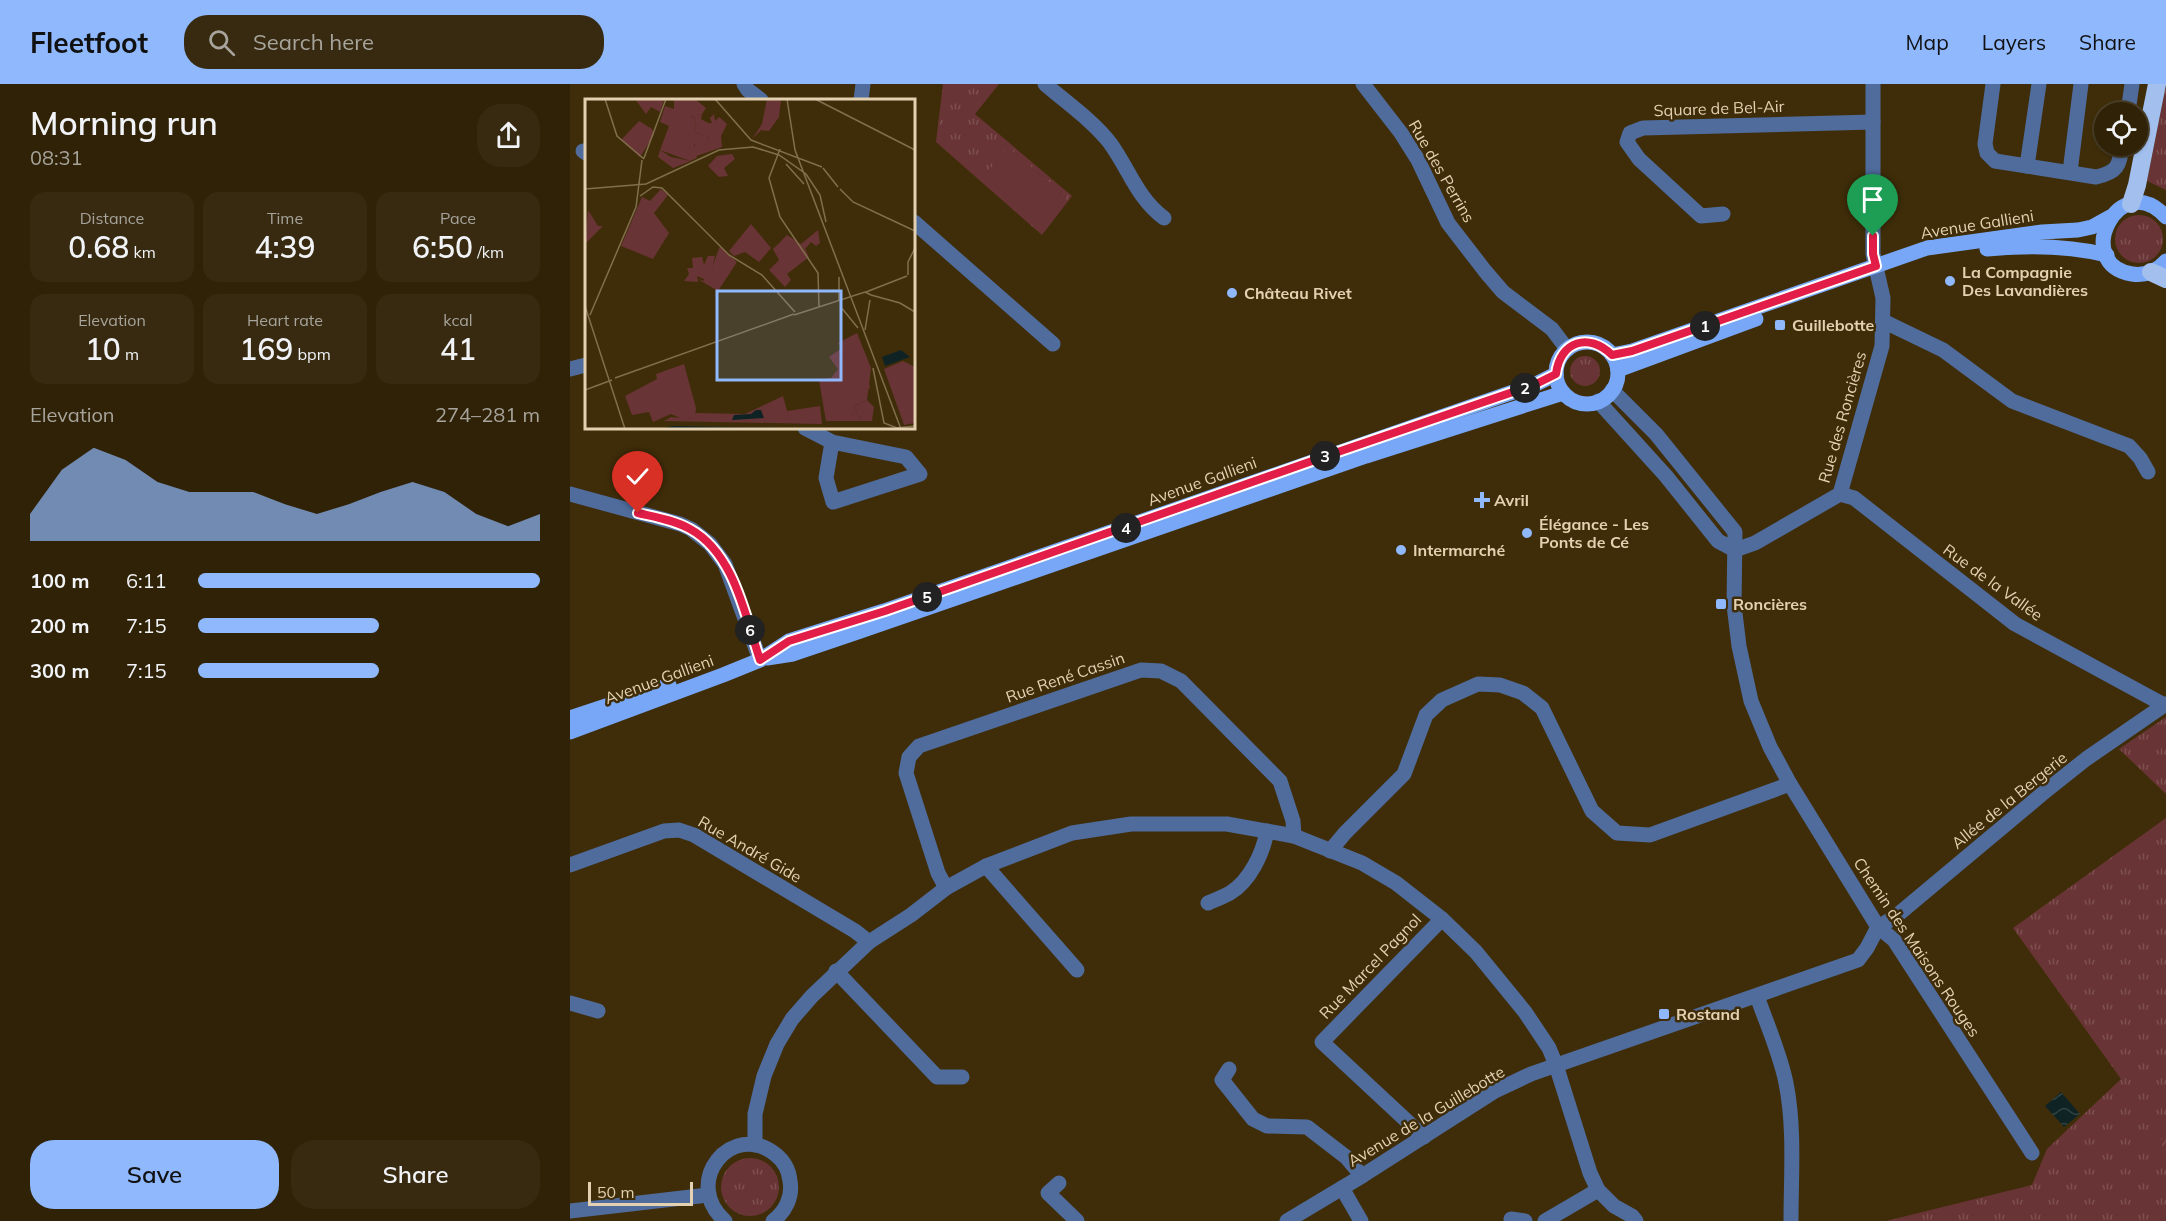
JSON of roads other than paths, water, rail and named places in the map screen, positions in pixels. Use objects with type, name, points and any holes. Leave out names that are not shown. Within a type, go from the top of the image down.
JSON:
[{"type":"highway","points":[[2131,204],[2137,185],[2157,84]]},
{"type":"main road","points":[[2131,204],[2146,204],[2164,213]]},
{"type":"main road","name":"Avenue Gallieni","points":[[1618,370],[1927,248],[2092,227],[2110,217],[2117,210],[2131,204]]},
{"type":"main road","points":[[2107,255],[2103,233],[2110,217]]},
{"type":"main road","name":"Avenue Gallieni","points":[[1612,355],[1632,351],[1877,269],[1930,258],[2005,247],[2051,246],[2078,248],[2107,255],[2115,266],[2128,273],[2142,274],[2161,270]]},
{"type":"main road","points":[[1596,343],[1605,347],[1612,355],[1618,370],[1615,386],[1598,401],[1578,402],[1563,393],[1556,374],[1561,356],[1567,349],[1575,344],[1596,343]]},
{"type":"main road","name":"Avenue Gallieni","points":[[570,732],[760,660],[789,641],[885,611],[1164,515],[1536,384],[1556,374]]},
{"type":"main road","name":"Avenue Gallieni","points":[[570,718],[729,664],[793,654],[1366,456],[1563,393]]},
{"type":"street","points":[[744,84],[760,99]]},
{"type":"street","points":[[861,99],[864,84]]},
{"type":"street","points":[[1045,84],[1110,143],[1147,204],[1164,218]]},
{"type":"street","name":"Rue des Perrins","points":[[1363,84],[1401,133],[1418,160],[1448,222],[1485,271],[1503,292],[1552,329],[1567,349]]},
{"type":"street","name":"Rue des Roncières","points":[[1735,550],[1755,543],[1840,494],[1882,346],[1883,298],[1873,254],[1873,84]]},
{"type":"street","points":[[1993,84],[1985,144],[1987,153],[1995,161],[2096,177],[2109,174],[2119,165],[2120,156]]},
{"type":"street","points":[[2027,166],[2038,84]]},
{"type":"street","points":[[2070,172],[2081,84]]},
{"type":"street","points":[[2129,102],[2132,84]]},
{"type":"street","name":"Square de Bel-Air","points":[[1723,214],[1701,216],[1639,159],[1627,142],[1630,133],[1643,128],[1873,122]]},
{"type":"street","points":[[915,223],[1053,344]]},
{"type":"street","points":[[1883,321],[1943,350],[2012,401],[2129,446],[2140,458],[2148,472]]},
{"type":"street","points":[[570,369],[585,365]]},
{"type":"street","name":"Chemin des Maisons Rouges","points":[[1612,390],[1656,434],[1735,531],[1734,605],[1739,646],[1751,701],[1770,747],[1790,784],[1878,927],[1894,940],[2032,1153]]},
{"type":"street","points":[[1598,401],[1670,482],[1718,541],[1735,550]]},
{"type":"street","points":[[807,429],[832,442],[906,457],[920,474],[833,502],[826,478],[832,442]]},
{"type":"street","points":[[570,494],[680,524],[701,536],[718,553],[728,569],[760,660]]},
{"type":"street","name":"Rue de la Vallée","points":[[1840,494],[1854,498],[2015,624],[2165,704]]},
{"type":"street","name":"Rue René Cassin","points":[[946,888],[938,873],[906,773],[909,757],[919,746],[1141,670],[1161,671],[1181,681],[1280,781],[1293,821],[1294,836]]},
{"type":"street","points":[[1330,851],[1345,832],[1404,774],[1426,715],[1442,699],[1478,684],[1500,685],[1522,693],[1542,708],[1592,811],[1617,834],[1650,835],[1790,784]]},
{"type":"street","name":"Allée de la Bergerie","points":[[1878,927],[1895,917],[2086,759],[2165,704]]},
{"type":"street","points":[[755,1145],[755,1114],[764,1076],[777,1044],[792,1019],[836,971],[868,942],[911,915],[946,888],[986,866],[1072,833],[1131,824],[1227,824],[1294,836],[1362,863],[1396,883],[1442,919],[1476,952],[1525,1012],[1549,1048],[1590,1173],[1598,1190],[1614,1206],[1632,1216],[1636,1221]]},
{"type":"street","name":"Rue André Gide","points":[[570,865],[663,831],[679,830],[694,835],[855,931],[868,942]]},
{"type":"street","points":[[1208,903],[1232,892],[1251,871],[1261,855],[1267,831]]},
{"type":"street","points":[[986,866],[1077,970]]},
{"type":"street","name":"Rue Marcel Pagnol","points":[[1424,1137],[1322,1042],[1442,919]]},
{"type":"street","name":"Avenue de la Guillebotte","points":[[1287,1221],[1495,1091],[1556,1065],[1858,960],[1878,927]]},
{"type":"street","points":[[836,971],[938,1077],[963,1077]]},
{"type":"street","points":[[1757,996],[1786,1082],[1790,1111],[1791,1221]]},
{"type":"street","points":[[570,1003],[598,1011]]},
{"type":"street","points":[[1229,1069],[1222,1080],[1253,1119],[1267,1126],[1307,1127],[1346,1156],[1362,1176]]},
{"type":"street","points":[[725,1221],[714,1209],[708,1195],[707,1182],[711,1169],[718,1158],[729,1150],[741,1145],[755,1145],[769,1150],[781,1159],[789,1173],[792,1188],[788,1203],[780,1216],[773,1221]]},
{"type":"street","points":[[1059,1183],[1048,1193],[1077,1221]]},
{"type":"street","points":[[1342,1188],[1361,1221]]},
{"type":"street","points":[[1545,1221],[1598,1190]]},
{"type":"street","points":[[570,1211],[708,1195]]},
{"type":"water","points":[[2061,1092],[2080,1114],[2064,1127],[2045,1106]]},
{"type":"place","name":"La Compagnie Des Lavandières","points":[[1950,281]]},
{"type":"place","name":"Château Rivet","points":[[1232,293]]},
{"type":"place","name":"Guillebotte","points":[[1780,325]]},
{"type":"place","name":"Avril","points":[[1482,500]]},
{"type":"place","name":"Élégance - Les Ponts de Cé","points":[[1527,533]]},
{"type":"place","name":"Intermarché","points":[[1401,550]]},
{"type":"place","name":"Roncières","points":[[1721,604]]},
{"type":"place","name":"Rostand","points":[[1664,1014]]}]
